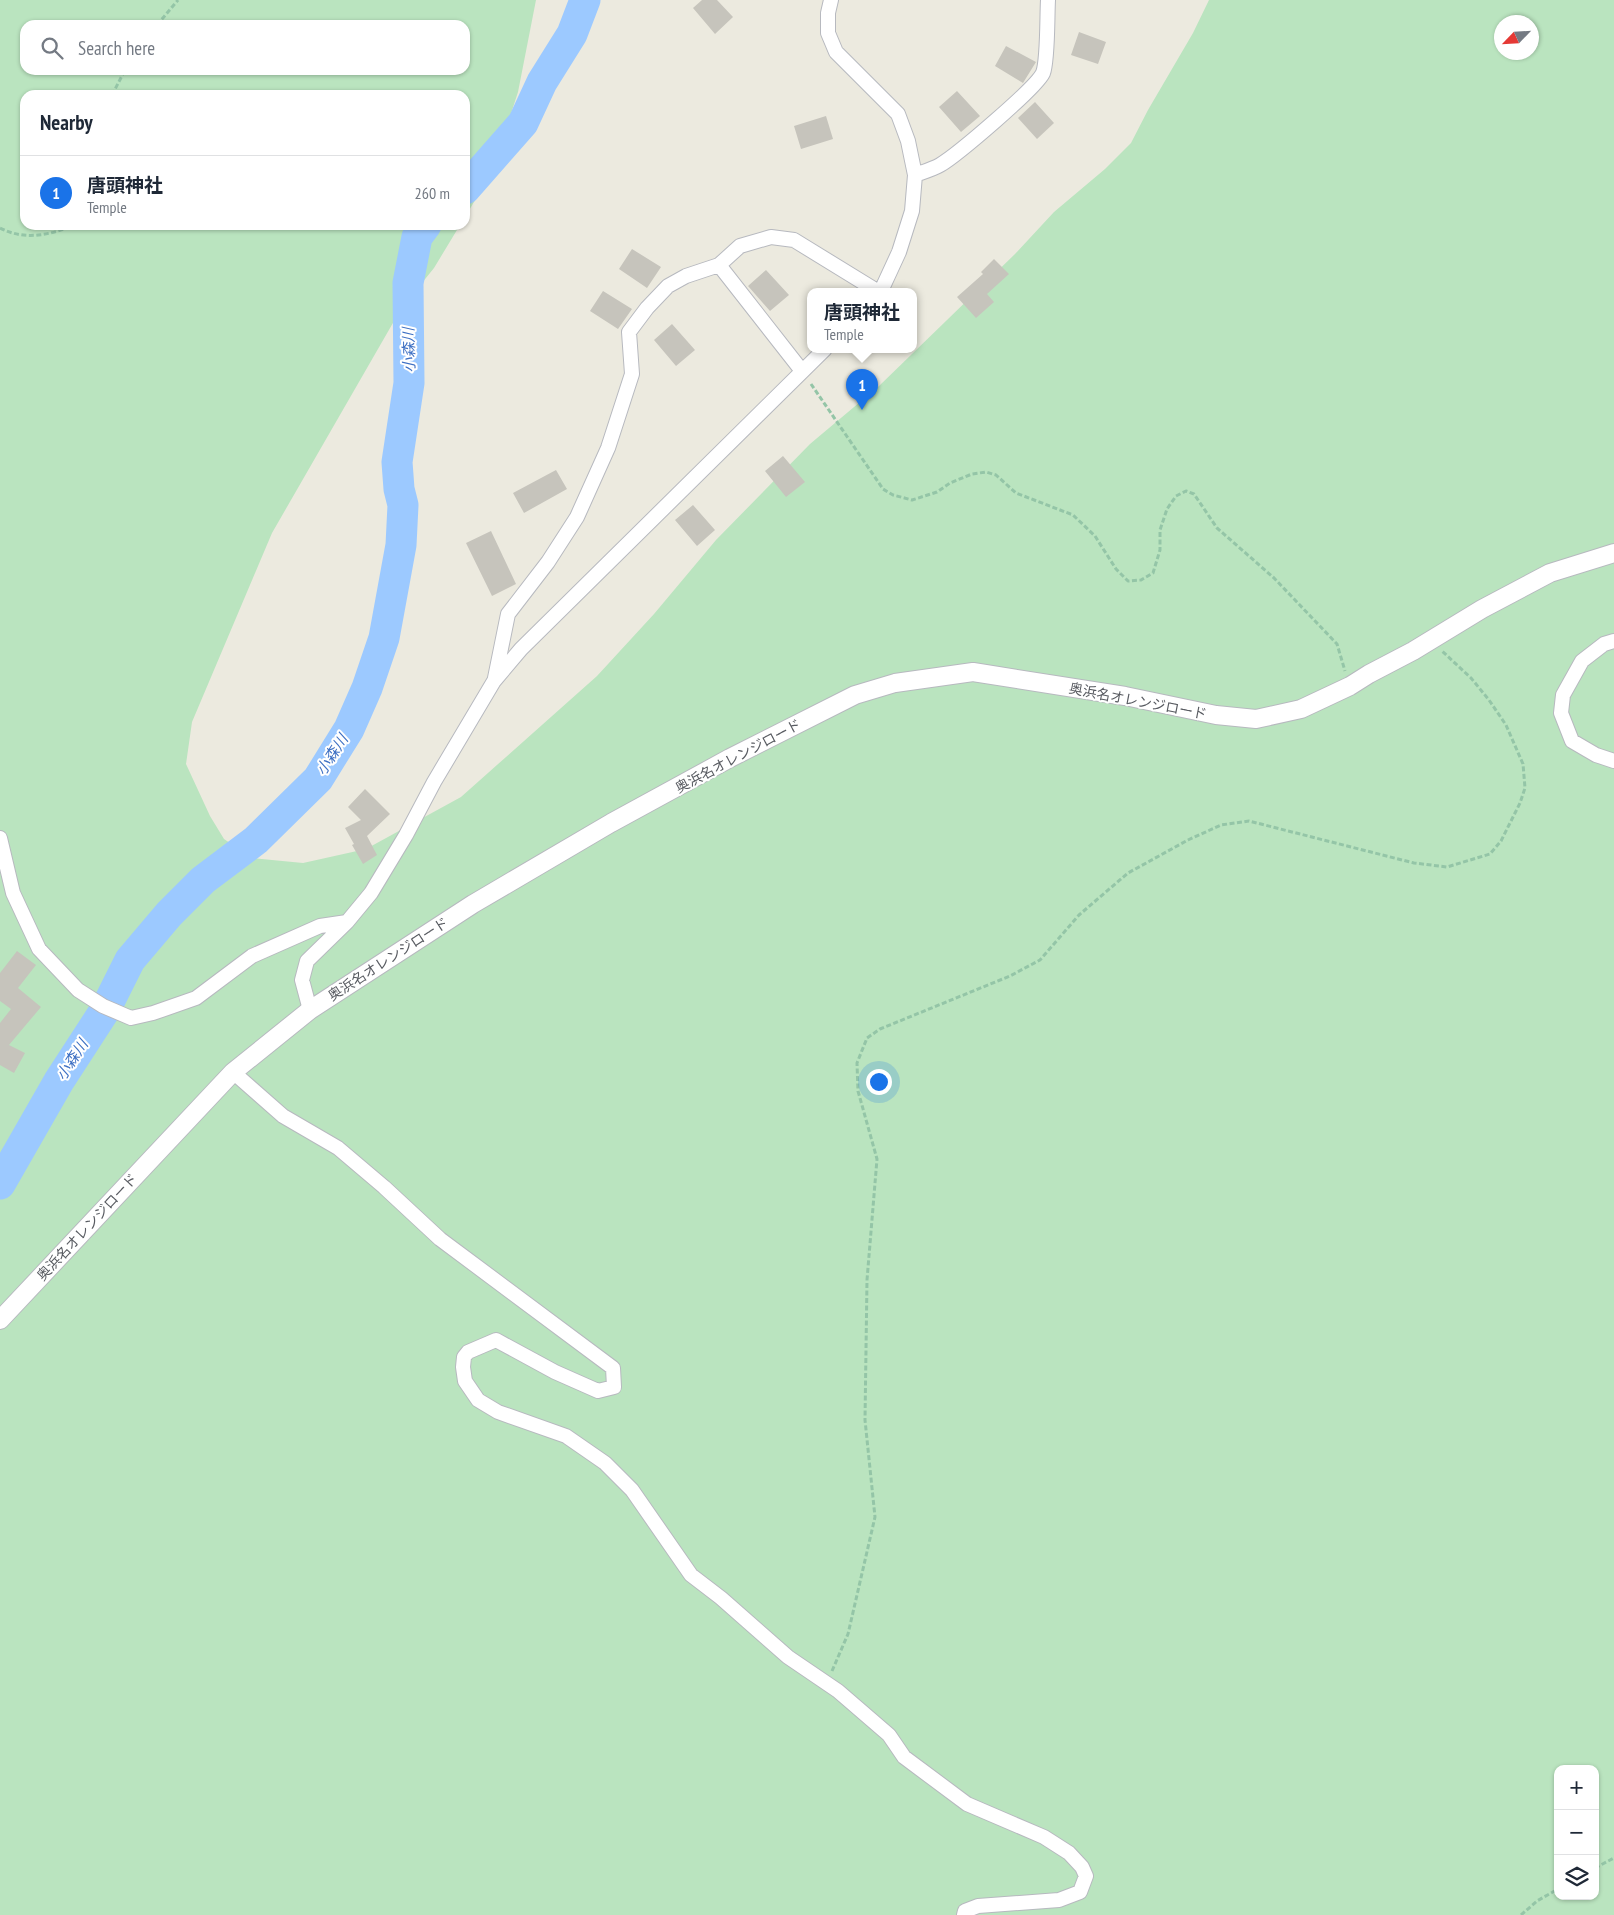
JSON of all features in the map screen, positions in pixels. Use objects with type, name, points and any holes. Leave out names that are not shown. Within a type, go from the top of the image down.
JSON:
[{"type":"street","points":[[831,0],[828,13],[828,33],[836,52],[898,114],[908,141],[916,176],[912,212],[899,252],[882,288]]},
{"type":"street","points":[[916,176],[940,165],[975,137],[1042,74],[1045,62],[1048,0]]},
{"type":"street","points":[[494,681],[508,614],[548,562],[577,517],[608,448],[632,374],[629,332],[647,308],[668,286],[686,276],[719,265],[740,246],[771,237],[794,240],[872,288]]},
{"type":"street","points":[[719,265],[802,371]]},
{"type":"street","points":[[310,1010],[302,980],[307,961],[347,922],[371,893],[448,757],[494,681],[521,649],[821,353]]},
{"type":"street","name":"奥浜名オレンジロード","points":[[0,1320],[233,1072],[310,1010],[473,904],[611,823],[730,758],[863,693],[895,683],[974,672],[1125,696],[1216,715],[1256,719],[1301,709],[1350,686],[1482,609],[1550,573],[1614,553]]},
{"type":"street","points":[[1614,640],[1604,644],[1582,661],[1563,695],[1561,713],[1572,742],[1596,755],[1614,761]]},
{"type":"street","points":[[0,838],[13,893],[40,949],[78,990],[103,1006],[131,1018],[196,998],[252,956],[320,926],[347,922]]},
{"type":"street","points":[[233,1072],[283,1116],[338,1148],[384,1186],[440,1239],[613,1368],[614,1387],[598,1391],[555,1372],[496,1340],[468,1352],[464,1357],[465,1381],[478,1400],[498,1412],[566,1436],[605,1462],[632,1490],[691,1575],[721,1598],[788,1657],[828,1683],[889,1734],[904,1757],[967,1804],[1044,1837],[1069,1853],[1082,1867],[1086,1876],[1080,1892],[1059,1900],[978,1906],[965,1911],[964,1915]]},
{"type":"path","points":[[161,20],[178,0]]},
{"type":"path","points":[[115,90],[122,75]]},
{"type":"path","points":[[0,228],[11,234],[24,237],[54,233],[62,230]]},
{"type":"path","points":[[802,371],[883,489],[893,495],[912,500],[937,492],[950,483],[972,474],[986,472],[996,474],[1016,493],[1073,516],[1095,536],[1116,569],[1128,581],[1141,580],[1153,573],[1160,550],[1160,530],[1167,510],[1176,496],[1186,491],[1194,494],[1217,528],[1274,578],[1337,644],[1350,686]]},
{"type":"path","points":[[828,1683],[848,1634],[875,1517],[865,1420],[867,1280],[877,1159],[858,1091],[856,1063],[867,1038],[880,1029],[1010,976],[1040,960],[1079,916],[1128,873],[1188,840],[1221,825],[1249,821],[1414,863],[1448,867],[1490,854],[1501,841],[1520,803],[1525,788],[1523,764],[1506,725],[1489,700],[1471,678],[1430,640]]},
{"type":"path","points":[[1599,1866],[1614,1858]]},
{"type":"path","points":[[1521,1915],[1537,1901],[1554,1891]]},
{"type":"green space","points":[[0,0],[536,0],[518,92],[492,172],[470,209],[470,90],[20,90],[20,230],[457,230],[434,268],[401,309],[272,533],[192,722],[186,764],[210,816],[224,839],[252,858],[303,863],[366,849],[461,797],[597,676],[654,614],[716,540],[810,444],[879,386],[913,353],[917,353],[917,349],[1015,254],[1054,212],[1105,169],[1131,143],[1193,33],[1209,0],[1614,0],[1614,1915],[0,1915]]},
{"type":"building","points":[[702,0],[717,0],[733,17],[715,34],[693,8]]},
{"type":"building","points":[[1079,32],[1106,42],[1098,64],[1071,55]]},
{"type":"building","points":[[1006,46],[1036,62],[1023,83],[995,66]]},
{"type":"building","points":[[957,91],[980,116],[961,132],[939,107]]},
{"type":"building","points":[[1035,102],[1054,123],[1037,139],[1018,118]]},
{"type":"building","points":[[826,116],[833,139],[801,149],[794,126]]},
{"type":"building","points":[[632,249],[661,267],[647,288],[619,269]]},
{"type":"building","points":[[994,259],[1009,274],[987,294],[994,302],[976,318],[957,297],[983,274],[981,272]]},
{"type":"building","points":[[766,270],[789,295],[770,311],[748,286]]},
{"type":"building","points":[[603,291],[632,309],[618,329],[590,311]]},
{"type":"building","points":[[672,324],[695,350],[676,366],[654,340]]},
{"type":"building","points":[[783,456],[805,482],[786,497],[765,471]]},
{"type":"building","points":[[556,470],[567,489],[524,513],[513,493]]},
{"type":"building","points":[[693,505],[715,530],[697,546],[675,520]]},
{"type":"building","points":[[491,531],[516,584],[492,596],[466,543]]},
{"type":"building","points":[[365,789],[390,814],[367,836],[377,855],[363,864],[345,828],[361,820],[348,807]]},
{"type":"building","points":[[17,951],[36,965],[18,988],[41,1007],[9,1045],[25,1053],[14,1073],[0,1065],[0,1023],[11,1009],[0,1001],[0,973]]},
{"type":"waterway","name":"小森川","points":[[470,183],[523,123],[542,82],[572,34],[585,0]]},
{"type":"waterway","name":"小森川","points":[[0,1184],[59,1081],[105,1010],[130,960],[169,914],[203,880],[256,840],[318,779],[349,729],[367,688],[384,638],[401,545],[403,505],[399,489],[397,462],[409,383],[408,283],[417,237],[422,230]]},
{"type":"place","name":"唐頭神社","points":[[862,410]]}]
